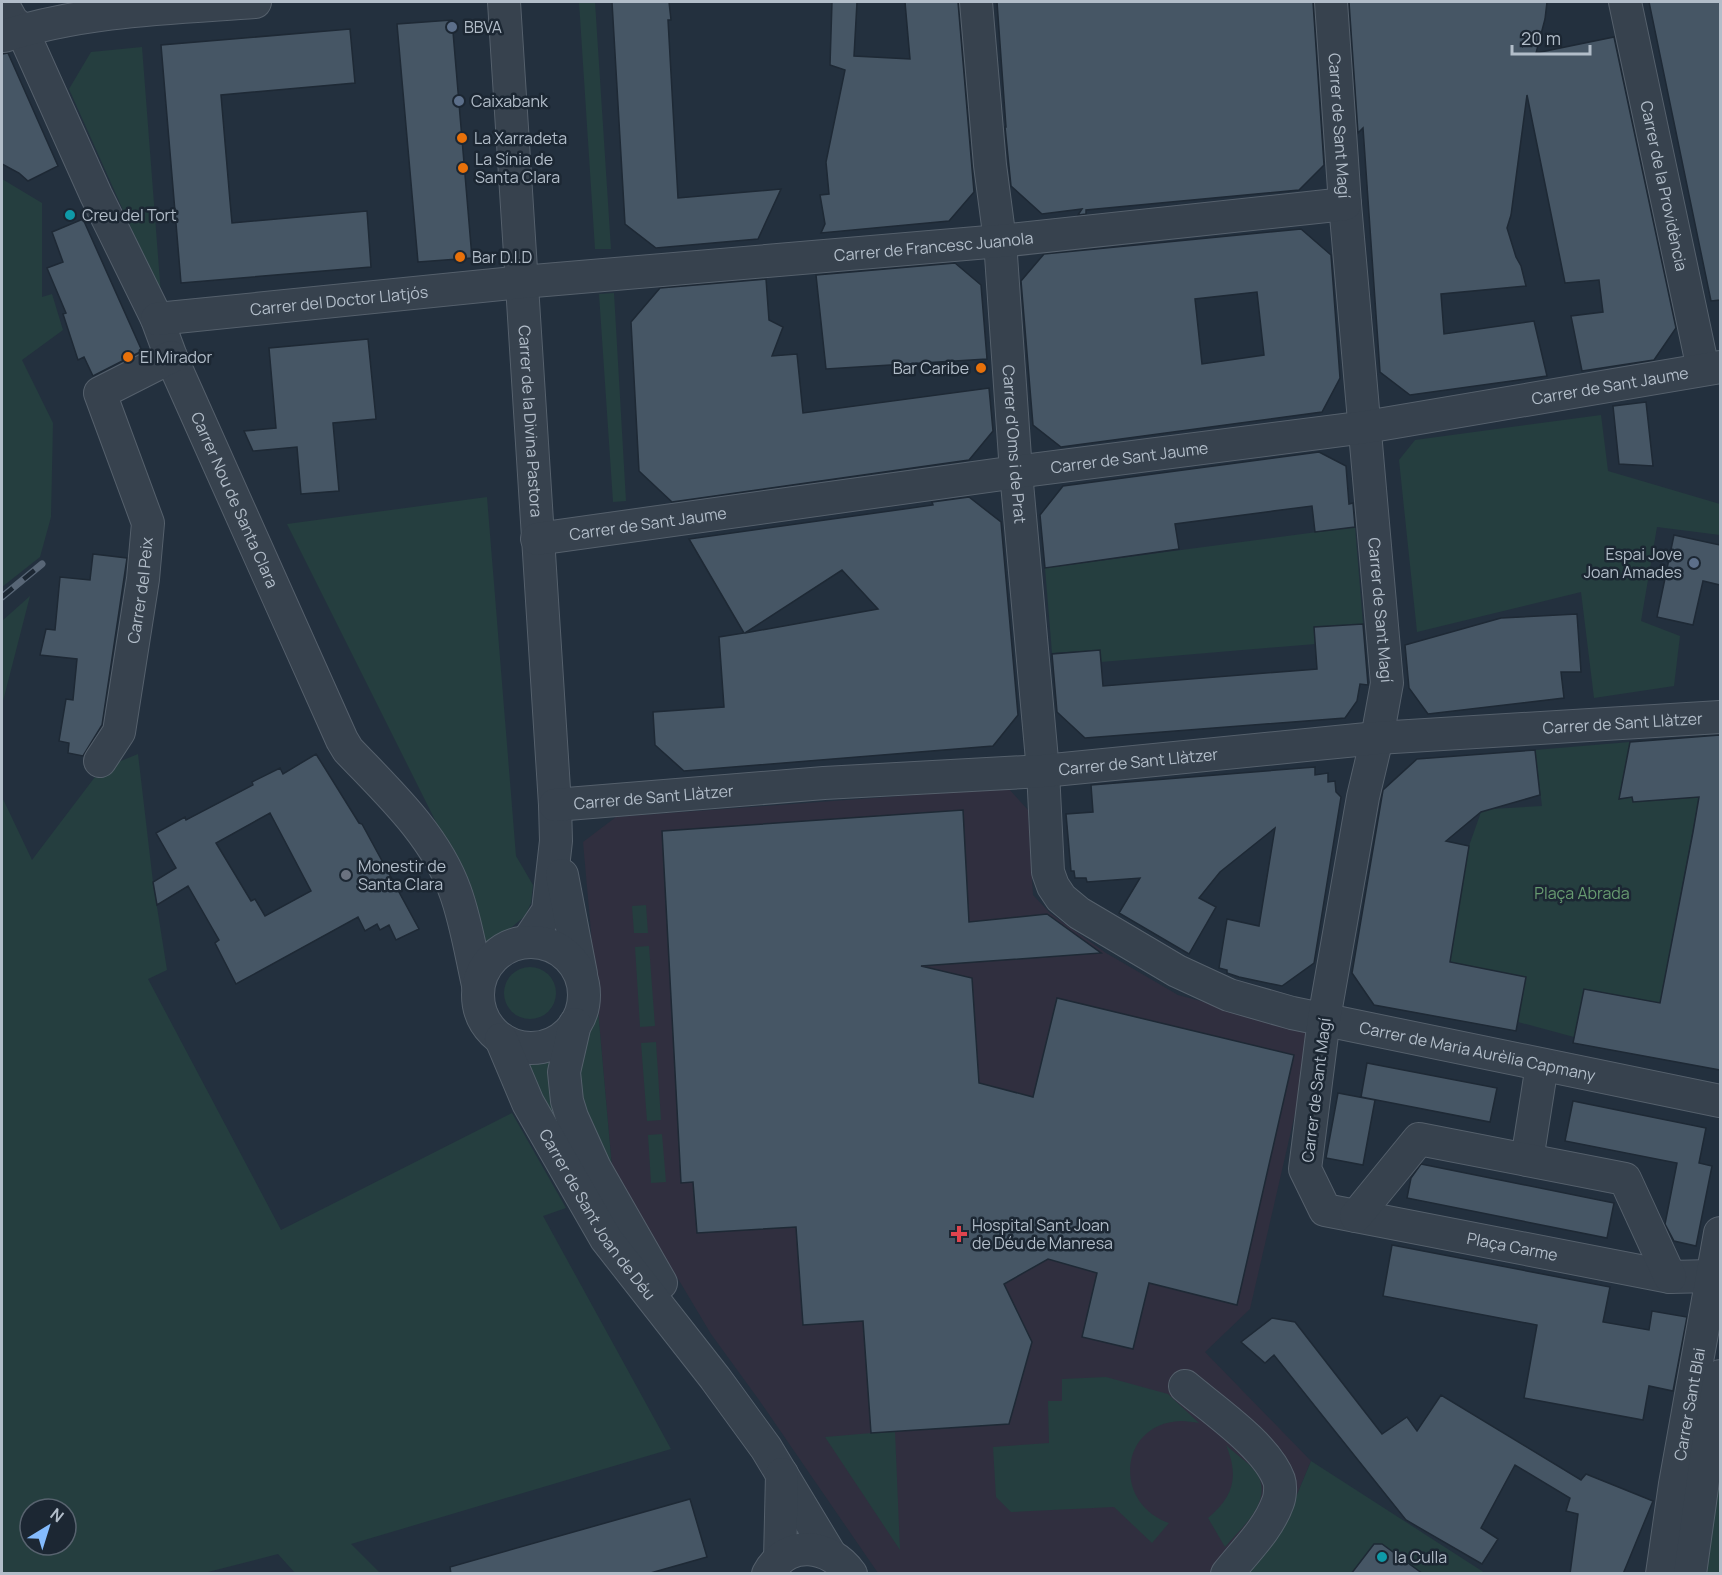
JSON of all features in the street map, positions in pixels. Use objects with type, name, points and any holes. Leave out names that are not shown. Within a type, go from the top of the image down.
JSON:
[{"type":"street","points":[[12,33],[102,8],[255,2]]},
{"type":"street","name":"Carrer de la Divina Pastora","points":[[504,2],[556,841],[549,911],[528,941]]},
{"type":"street","name":"Carrer d'Oms i de Prat","points":[[976,2],[990,165],[1000,240],[1016,472],[1043,771],[1048,872],[1053,886]]},
{"type":"street","name":"Carrer de Sant Magí","points":[[1325,1210],[1305,1169],[1324,1019],[1363,797],[1387,683],[1345,204],[1331,2]]},
{"type":"street","name":"Carrer de la Providència","points":[[1624,2],[1712,368]]},
{"type":"street","name":"Carrer Nou de Santa Clara","points":[[2,3],[12,21],[12,33],[157,319],[171,357],[342,740],[348,750],[406,812],[446,871],[455,891],[466,928],[478,985]]},
{"type":"street","name":"Carrer de Francesc Juanola","points":[[522,282],[1000,240],[1345,204]]},
{"type":"street","name":"Carrer del Doctor Llatjós","points":[[157,319],[522,282]]},
{"type":"street","name":"Carrer del Peix","points":[[100,761],[119,732],[143,579],[148,523],[100,393],[171,357]]},
{"type":"street","name":"Carrer de Sant Jaume","points":[[537,539],[1016,472],[1366,427],[1712,368]]},
{"type":"street","name":"Carrer de Sant Llàtzer","points":[[555,805],[824,783],[1043,771],[1377,738],[1720,717]]},
{"type":"street","name":"Carrer de la Divina Pastora","points":[[556,841],[582,981]]},
{"type":"street","name":"Carrer de Maria Aurèlia Capmany","points":[[1053,886],[1061,898],[1079,914],[1177,971],[1229,995],[1292,1013],[1720,1101]]},
{"type":"street","points":[[528,941],[551,946],[562,952],[578,969],[582,981],[583,1003],[575,1024],[555,1042],[537,1048],[518,1047],[501,1039],[481,1016],[477,1000],[481,973],[495,954],[505,947],[528,941]]},
{"type":"street","name":"Carrer de Sant Joan de Déu","points":[[575,1024],[564,1072],[567,1101],[572,1117],[595,1168],[715,1378]]},
{"type":"street","name":"Carrer de Sant Joan de Déu","points":[[501,1039],[528,1103],[606,1239],[715,1378],[782,1474],[840,1564]]},
{"type":"street","points":[[1527,1160],[1542,1065]]},
{"type":"street","points":[[1356,1216],[1419,1139],[1625,1179],[1670,1277]]},
{"type":"street","name":"Plaça Carme","points":[[1325,1210],[1670,1277],[1712,1276]]},
{"type":"street","name":"Carrer Sant Blai","points":[[1664,1561],[1675,1484],[1720,1233]]},
{"type":"street","name":"Carrer Sant Blai","points":[[1690,1574],[1720,1376]]},
{"type":"street","points":[[1185,1386],[1248,1439],[1267,1459],[1280,1481],[1279,1500],[1269,1523],[1227,1574]]},
{"type":"street","points":[[774,1566],[782,1474]]},
{"type":"street","points":[[774,1566],[791,1553],[804,1549],[817,1550],[840,1564]]},
{"type":"shaded area","name":"Hospital Sant Joan de Déu de Manresa","points":[[1008,788],[1028,810],[1033,895],[1050,913],[1106,953],[1178,995],[1314,1031],[1250,1309],[1205,1352],[1311,1461],[1289,1514],[1240,1573],[878,1573],[711,1334],[612,1168],[583,842],[616,817]]},
{"type":"green space","points":[[579,2],[595,2],[611,249],[595,249]]},
{"type":"green space","points":[[142,47],[161,295],[69,89],[91,52]]},
{"type":"green space","points":[[2,179],[42,203],[42,297],[52,294],[63,330],[22,360],[53,423],[51,517],[40,557],[2,587]]},
{"type":"green space","points":[[614,293],[626,501],[613,502],[599,294]]},
{"type":"green space","points":[[1601,415],[1608,471],[1720,504],[1720,535],[1657,527],[1641,621],[1680,636],[1674,686],[1594,698],[1581,592],[1417,632],[1399,460],[1415,440]]},
{"type":"green space","points":[[487,497],[516,856],[533,885],[531,903],[525,916],[482,955],[458,866],[287,524]]},
{"type":"green space","points":[[1355,527],[1363,624],[1314,627],[1315,644],[1101,662],[1100,650],[1052,653],[1045,568]]},
{"type":"green space","points":[[30,596],[2,705],[2,621]]},
{"type":"green space","name":"Plaça Abrada","points":[[1630,742],[1620,799],[1632,797],[1633,802],[1699,797],[1660,1003],[1584,989],[1574,1037],[1518,1022],[1526,977],[1450,962],[1469,846],[1481,812],[1491,809],[1542,806],[1535,750]]},
{"type":"green space","points":[[138,754],[153,882],[167,970],[148,979],[281,1230],[512,1113],[566,1208],[543,1216],[671,1449],[351,1544],[380,1573],[295,1573],[278,1554],[204,1573],[2,1573],[2,797],[32,860],[101,769]]},
{"type":"green space","points":[[646,905],[648,933],[634,933],[632,906]]},
{"type":"green space","points":[[649,946],[655,1026],[640,1027],[635,947]]},
{"type":"green space","points":[[525,967],[535,967],[549,974],[556,993],[549,1012],[535,1019],[525,1019],[515,1015],[508,1008],[504,998],[504,988],[508,978],[515,971]]},
{"type":"green space","points":[[598,1010],[612,1168],[597,1149],[577,1084],[585,1037]]},
{"type":"green space","points":[[656,1042],[661,1120],[647,1121],[641,1043]]},
{"type":"green space","points":[[554,1052],[594,1204],[521,1057],[538,1057]]},
{"type":"green space","points":[[662,1134],[666,1182],[651,1183],[648,1135]]},
{"type":"green space","points":[[1106,1377],[1168,1394],[1199,1423],[1181,1421],[1160,1425],[1145,1435],[1135,1449],[1130,1465],[1131,1482],[1138,1499],[1151,1513],[1169,1523],[1152,1543],[1114,1507],[1011,1512],[996,1497],[993,1447],[1049,1443],[1048,1401],[1062,1401],[1062,1379]]},
{"type":"green space","points":[[895,1431],[900,1550],[825,1437]]},
{"type":"green space","points":[[1226,1445],[1257,1474],[1261,1484],[1261,1494],[1259,1504],[1247,1523],[1225,1547],[1208,1518],[1224,1502],[1232,1485],[1232,1466]]},
{"type":"green space","name":"la Culla","points":[[1311,1461],[1485,1573],[1240,1574],[1289,1514]]},
{"type":"green space","points":[[1720,1466],[1720,1573],[1700,1574]]},
{"type":"building","points":[[612,2],[669,2],[671,20],[668,20],[678,198],[781,189],[758,239],[656,248],[625,224]]},
{"type":"building","points":[[832,2],[857,2],[854,56],[910,59],[905,2],[958,2],[974,192],[949,221],[821,233],[825,224],[820,195],[829,194],[826,162],[845,70],[830,65]]},
{"type":"building","points":[[997,2],[1313,2],[1324,165],[1299,190],[1086,210],[1086,214],[1078,215],[1082,209],[1042,214],[1011,186]]},
{"type":"building","points":[[1349,2],[1547,2],[1536,53],[1614,37],[1676,328],[1654,360],[1582,371],[1571,316],[1603,312],[1599,280],[1565,283],[1527,95],[1511,215],[1507,228],[1526,286],[1441,294],[1444,334],[1534,321],[1547,376],[1410,395],[1380,372],[1363,128],[1358,133]]},
{"type":"building","points":[[1649,2],[1720,2],[1720,300],[1711,301]]},
{"type":"building","points":[[452,20],[472,258],[418,262],[397,24]]},
{"type":"building","points":[[350,29],[355,83],[221,95],[230,201],[232,223],[367,211],[371,267],[181,283],[161,45]]},
{"type":"building","points":[[8,53],[58,166],[28,181],[2,164],[2,54]]},
{"type":"building","points":[[83,219],[142,351],[93,376],[84,357],[78,360],[63,314],[66,313],[47,268],[63,262],[52,232]]},
{"type":"building","points":[[1301,229],[1331,255],[1340,378],[1322,412],[1061,447],[1033,425],[1021,281],[1044,254]],"holes":[[[1257,292],[1264,355],[1202,364],[1195,299]]]},
{"type":"building","points":[[955,263],[981,285],[987,359],[826,369],[816,275]]},
{"type":"building","points":[[766,279],[769,320],[783,327],[772,356],[797,354],[803,413],[989,388],[993,431],[969,460],[672,502],[639,471],[631,322],[660,288]]},
{"type":"building","points":[[368,339],[376,419],[333,423],[339,491],[301,494],[297,447],[253,451],[244,431],[276,428],[269,348]]},
{"type":"building","points":[[1646,402],[1653,466],[1619,464],[1613,406]]},
{"type":"building","points":[[1319,452],[1346,466],[1349,504],[1353,503],[1355,527],[1315,532],[1312,506],[1273,511],[1175,524],[1179,549],[1045,568],[1040,515],[1063,486]]},
{"type":"building","points":[[969,497],[1001,522],[1018,715],[993,746],[684,771],[655,745],[653,712],[724,707],[719,637],[744,633],[689,539],[933,505],[932,502]],"holes":[[[842,570],[878,609],[745,633]]]},
{"type":"building","name":"Espai Jove Joan Amades","points":[[1674,535],[1720,545],[1720,585],[1703,581],[1693,625],[1657,617]]},
{"type":"building","points":[[93,554],[127,558],[102,725],[83,756],[68,753],[69,743],[59,741],[66,699],[73,700],[77,659],[40,655],[46,629],[55,630],[60,577],[90,580]]},
{"type":"building","points":[[1577,614],[1581,672],[1561,672],[1564,698],[1428,714],[1409,688],[1405,645],[1501,618]]},
{"type":"building","points":[[1363,624],[1368,685],[1360,684],[1357,701],[1345,718],[1085,738],[1057,712],[1052,654],[1100,650],[1103,686],[1317,669],[1314,627]]},
{"type":"building","points":[[1720,735],[1720,1070],[1573,1043],[1584,989],[1660,1003],[1693,832],[1699,797],[1633,802],[1632,797],[1619,799],[1630,742]]},
{"type":"building","points":[[1535,750],[1540,795],[1481,812],[1446,841],[1469,846],[1450,962],[1526,977],[1516,1031],[1374,1005],[1352,973],[1383,790],[1417,759]]},
{"type":"building","name":"Monestir de Santa Clara","points":[[316,754],[359,823],[362,824],[419,929],[396,940],[389,925],[380,930],[377,924],[365,931],[358,917],[236,984],[215,943],[219,940],[188,886],[157,905],[153,882],[176,868],[156,833],[253,785],[252,782],[280,768],[283,774]],"holes":[[[270,813],[311,891],[265,916],[255,899],[251,901],[216,843]]]},
{"type":"building","points":[[1315,767],[1315,775],[1328,773],[1328,782],[1335,781],[1336,792],[1341,797],[1314,963],[1282,986],[1239,977],[1219,968],[1227,919],[1259,926],[1275,828],[1220,872],[1199,898],[1216,907],[1189,954],[1119,913],[1140,878],[1087,882],[1086,878],[1075,878],[1074,871],[1071,871],[1066,814],[1093,812],[1091,785]]},
{"type":"building","points":[[963,810],[969,922],[1047,914],[1101,953],[921,966],[972,978],[979,1083],[1033,1097],[1057,998],[1294,1055],[1237,1305],[1149,1283],[1133,1349],[1082,1337],[1097,1273],[1048,1259],[1004,1284],[1032,1342],[1009,1424],[871,1433],[863,1321],[803,1325],[796,1227],[697,1233],[693,1182],[681,1183],[662,831]]},
{"type":"building","points":[[1367,1063],[1497,1088],[1490,1122],[1361,1097]]},
{"type":"building","points":[[1338,1093],[1375,1100],[1363,1165],[1326,1158]]},
{"type":"building","points":[[1573,1101],[1706,1128],[1699,1163],[1712,1166],[1696,1246],[1674,1241],[1665,1224],[1677,1163],[1565,1141]]},
{"type":"building","points":[[1421,1164],[1614,1203],[1607,1238],[1407,1198],[1411,1178]]},
{"type":"building","points":[[1392,1245],[1610,1287],[1603,1322],[1649,1330],[1652,1311],[1687,1317],[1673,1391],[1649,1386],[1643,1420],[1524,1398],[1537,1325],[1383,1296]]},
{"type":"building","points":[[1272,1318],[1295,1322],[1382,1434],[1407,1417],[1417,1431],[1441,1395],[1581,1480],[1586,1474],[1653,1501],[1623,1574],[1570,1574],[1578,1514],[1566,1511],[1570,1498],[1515,1465],[1481,1528],[1498,1539],[1482,1564],[1406,1520],[1274,1355],[1265,1363],[1241,1342]]},
{"type":"building","points":[[690,1499],[707,1557],[647,1574],[451,1574],[450,1567]]},
{"type":"building","name":"la Culla","points":[[1374,1544],[1382,1544],[1423,1574],[1351,1574]]},
{"type":"railway","points":[[2,597],[42,564]]},
{"type":"place","name":"BBVA","points":[[452,27]]},
{"type":"place","name":"Caixabank","points":[[459,101]]},
{"type":"place","name":"La Xarradeta","points":[[462,138]]},
{"type":"place","name":"La Sínia de Santa Clara","points":[[463,168]]},
{"type":"place","name":"Creu del Tort","points":[[70,215]]},
{"type":"place","name":"Bar D.I.D","points":[[460,257]]},
{"type":"place","name":"El Mirador","points":[[128,357]]},
{"type":"place","name":"Bar Caribe","points":[[981,368]]},
{"type":"place","name":"Espai Jove Joan Amades","points":[[1694,563]]},
{"type":"place","name":"Monestir de Santa Clara","points":[[346,875]]},
{"type":"place","name":"Hospital Sant Joan de Déu de Manresa","points":[[959,1234]]},
{"type":"place","name":"la Culla","points":[[1382,1557]]}]
